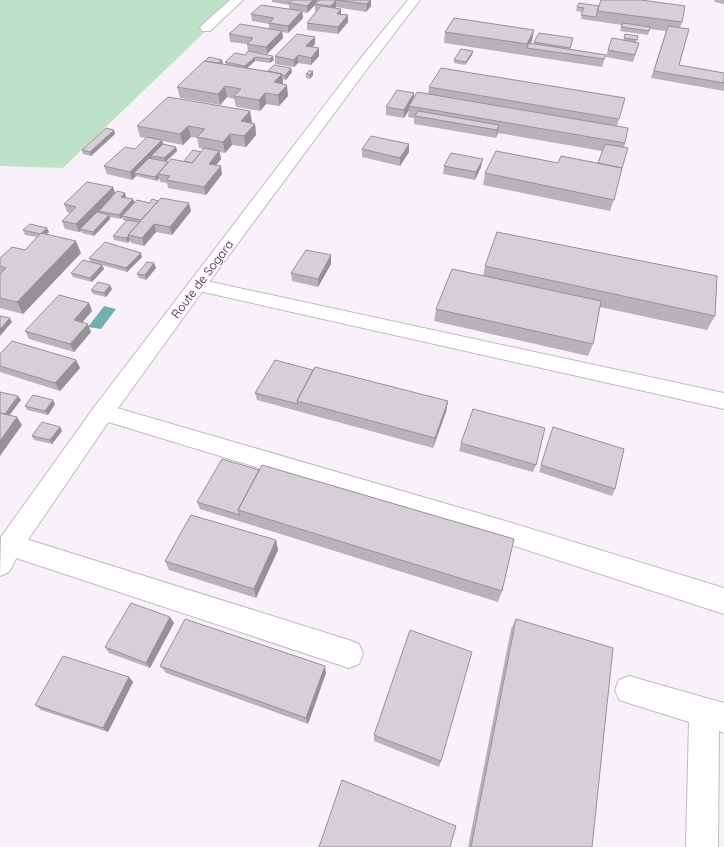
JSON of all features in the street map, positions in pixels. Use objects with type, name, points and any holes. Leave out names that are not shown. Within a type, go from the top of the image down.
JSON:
[{"type":"main road","points":[[206,28],[238,0]]},
{"type":"main road","name":"Route de Sogara","points":[[5,555],[103,412],[197,285],[285,171],[365,62],[414,0]]},
{"type":"main road","points":[[197,285],[724,401]]},
{"type":"main road","points":[[103,412],[502,530],[724,601]]},
{"type":"main road","points":[[5,555],[349,654]]},
{"type":"main road","points":[[630,690],[714,714],[702,847]]},
{"type":"green space","points":[[0,0],[238,0],[63,168],[0,166]]},
{"type":"water","points":[[104,306],[116,309],[101,329],[88,327]]},
{"type":"building","points":[[292,0],[313,0],[307,6],[289,3]]},
{"type":"building","points":[[318,0],[336,0],[331,6],[315,4]]},
{"type":"building","points":[[336,0],[370,0],[367,4]]},
{"type":"building","points":[[601,0],[641,0],[685,6],[682,22],[597,11]]},
{"type":"building","points":[[579,3],[599,6],[596,17],[581,15],[584,8],[577,7]]},
{"type":"building","points":[[261,5],[302,11],[288,26],[269,23],[274,18],[251,14]]},
{"type":"building","points":[[321,6],[341,9],[337,14],[348,15],[338,27],[307,23]]},
{"type":"building","points":[[454,18],[534,30],[527,44],[445,32]]},
{"type":"building","points":[[623,23],[650,27],[649,31],[621,27]]},
{"type":"building","points":[[240,24],[282,31],[266,47],[247,44],[253,38],[229,34]]},
{"type":"building","points":[[668,26],[689,29],[679,65],[724,73],[724,83],[654,71]]},
{"type":"building","points":[[539,33],[573,38],[570,48],[534,42]]},
{"type":"building","points":[[297,34],[315,37],[306,46],[319,48],[311,58],[298,55],[294,60],[275,56]]},
{"type":"building","points":[[625,34],[638,36],[637,40],[624,38]]},
{"type":"building","points":[[612,38],[639,43],[635,55],[608,50]]},
{"type":"building","points":[[529,43],[606,55],[604,59],[527,48]]},
{"type":"building","points":[[461,49],[473,51],[466,62],[454,60]]},
{"type":"building","points":[[248,51],[273,56],[270,59],[255,57],[245,66],[225,62],[235,53],[245,55]]},
{"type":"building","points":[[209,57],[222,60],[218,63],[205,61]]},
{"type":"building","points":[[204,61],[282,74],[274,82],[287,85],[278,95],[265,93],[259,100],[234,96],[241,89],[225,86],[218,94],[177,87]]},
{"type":"building","points":[[274,65],[291,68],[285,76],[268,71]]},
{"type":"building","points":[[441,68],[625,98],[619,119],[429,87]]},
{"type":"building","points":[[309,71],[313,71],[310,75],[306,74]]},
{"type":"building","points":[[397,90],[414,93],[404,110],[386,107]]},
{"type":"building","points":[[417,92],[628,128],[625,143],[409,106]]},
{"type":"building","points":[[168,97],[250,111],[241,121],[255,124],[244,136],[230,134],[223,142],[197,137],[205,129],[188,126],[180,134],[137,126]]},
{"type":"building","points":[[418,111],[499,125],[497,130],[415,116]]},
{"type":"building","points":[[106,128],[114,130],[90,152],[82,150]]},
{"type":"building","points":[[371,136],[409,144],[400,158],[362,149]]},
{"type":"building","points":[[147,137],[162,140],[130,172],[104,166],[125,147],[135,149]]},
{"type":"building","points":[[163,144],[176,147],[164,158],[151,156]]},
{"type":"building","points":[[605,144],[628,148],[622,168],[598,163]]},
{"type":"building","points":[[204,148],[219,151],[209,164],[221,166],[204,187],[166,180],[170,176],[158,174],[171,159],[192,163]]},
{"type":"building","points":[[193,150],[201,152],[192,163],[184,161]]},
{"type":"building","points":[[496,151],[558,163],[561,156],[622,168],[614,200],[485,173]]},
{"type":"building","points":[[451,153],[483,159],[476,172],[444,166]]},
{"type":"building","points":[[149,158],[168,162],[155,177],[134,173]]},
{"type":"building","points":[[87,182],[113,187],[76,224],[62,221],[76,207],[64,204]]},
{"type":"building","points":[[117,191],[125,193],[121,197],[133,199],[119,215],[99,211]]},
{"type":"building","points":[[161,198],[189,203],[170,227],[154,224],[142,238],[128,235]]},
{"type":"building","points":[[152,199],[158,201],[141,220],[122,216],[137,200],[150,203]]},
{"type":"building","points":[[97,212],[109,215],[93,232],[80,229]]},
{"type":"building","points":[[127,220],[140,222],[126,238],[113,236]]},
{"type":"building","points":[[30,224],[47,228],[40,234],[23,230]]},
{"type":"building","points":[[497,232],[717,276],[715,316],[485,266]]},
{"type":"building","points":[[41,233],[76,241],[17,302],[0,298],[0,274],[6,268],[0,266],[0,258],[12,247],[25,250]]},
{"type":"building","points":[[105,242],[141,253],[126,268],[89,258]]},
{"type":"building","points":[[306,250],[331,255],[318,279],[291,273]]},
{"type":"building","points":[[83,260],[102,265],[90,278],[71,273]]},
{"type":"building","points":[[147,262],[154,263],[145,275],[137,274]]},
{"type":"building","points":[[452,269],[601,301],[593,344],[436,309]]},
{"type":"building","points":[[98,282],[110,285],[104,293],[91,290]]},
{"type":"building","points":[[59,295],[89,303],[74,320],[88,324],[70,344],[25,331]]},
{"type":"building","points":[[0,316],[10,318],[0,329]]},
{"type":"building","points":[[12,341],[76,360],[55,383],[0,366],[0,354]]},
{"type":"building","points":[[275,360],[313,370],[297,401],[298,404],[255,393]]},
{"type":"building","points":[[315,367],[448,401],[435,438],[297,401]]},
{"type":"building","points":[[0,392],[18,396],[5,414],[0,413]]},
{"type":"building","points":[[33,395],[53,400],[45,411],[25,406]]},
{"type":"building","points":[[473,409],[545,428],[536,465],[461,443]]},
{"type":"building","points":[[0,413],[17,417],[0,441]]},
{"type":"building","points":[[42,422],[60,427],[50,440],[32,436]]},
{"type":"building","points":[[553,427],[624,449],[615,489],[541,465]]},
{"type":"building","points":[[222,459],[259,470],[238,510],[240,515],[197,502]]},
{"type":"building","points":[[262,465],[514,539],[502,591],[238,510]]},
{"type":"building","points":[[191,515],[276,540],[254,589],[165,561]]},
{"type":"building","points":[[131,603],[170,617],[146,663],[105,647]]},
{"type":"building","points":[[185,619],[325,666],[306,718],[160,666]]},
{"type":"building","points":[[516,619],[613,648],[592,847],[471,847]]},
{"type":"building","points":[[410,630],[472,652],[441,761],[374,735]]},
{"type":"building","points":[[63,656],[129,677],[103,728],[35,705]]},
{"type":"building","points":[[342,780],[456,826],[450,847],[319,847]]}]
